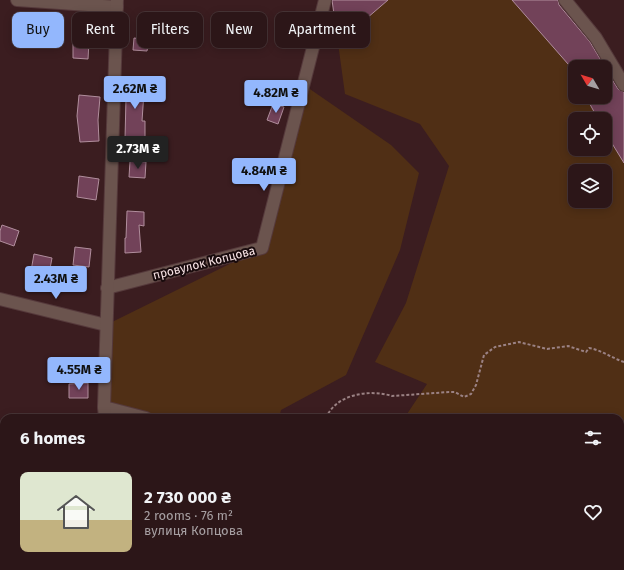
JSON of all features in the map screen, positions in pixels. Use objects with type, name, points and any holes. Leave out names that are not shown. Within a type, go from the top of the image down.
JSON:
[{"type":"street","points":[[17,0],[118,3],[107,288],[104,412],[118,414]]},
{"type":"street","name":"провулок Копцова","points":[[107,288],[262,248],[325,0]]},
{"type":"street","points":[[564,0],[596,38],[624,85]]},
{"type":"street","points":[[0,299],[106,325]]},
{"type":"path","points":[[327,414],[342,399],[368,393],[383,393],[392,396],[455,392],[464,397],[471,394],[476,385],[484,355],[496,347],[519,342],[547,349],[568,346],[586,352],[589,348],[598,349],[604,354],[624,362]]},
{"type":"shaded area","points":[[388,0],[512,0],[568,64],[568,104],[590,104],[594,112],[568,112],[568,156],[612,156],[612,143],[624,163],[624,414],[407,414],[427,384],[375,362],[406,303],[449,166],[420,124],[345,94],[339,48],[370,48],[370,15]]},
{"type":"shaded area","points":[[304,85],[391,145],[419,173],[400,250],[346,375],[281,410],[280,414],[131,414],[104,407],[106,325],[262,248]]},
{"type":"building","points":[[332,0],[388,0],[370,15],[370,12],[334,12]]},
{"type":"building","points":[[512,0],[558,0],[559,5],[590,42],[601,60],[568,60],[568,64]]},
{"type":"building","points":[[134,38],[137,38],[137,48],[148,48],[147,51],[133,50]]},
{"type":"building","points":[[73,48],[89,48],[88,59],[73,58]]},
{"type":"building","points":[[143,77],[144,92],[142,121],[145,121],[145,140],[125,139],[126,98],[129,98],[128,79]]},
{"type":"building","points":[[612,79],[618,89],[624,92],[624,163],[612,143],[612,112],[594,112],[590,104],[612,104]]},
{"type":"building","points":[[79,95],[100,97],[98,120],[99,141],[80,142],[77,116]]},
{"type":"building","points":[[273,104],[284,107],[278,124],[267,120]]},
{"type":"building","points":[[130,161],[146,162],[145,178],[129,177]]},
{"type":"building","points":[[79,176],[99,179],[96,200],[77,197]]},
{"type":"building","points":[[127,211],[144,212],[144,226],[139,225],[141,252],[125,253]]},
{"type":"building","points":[[2,225],[19,231],[14,246],[0,241],[0,231]]},
{"type":"building","points":[[75,247],[91,249],[89,267],[73,265]]},
{"type":"building","points":[[34,254],[52,258],[49,274],[31,271]]},
{"type":"building","points":[[88,383],[88,398],[69,398],[69,384]]}]
